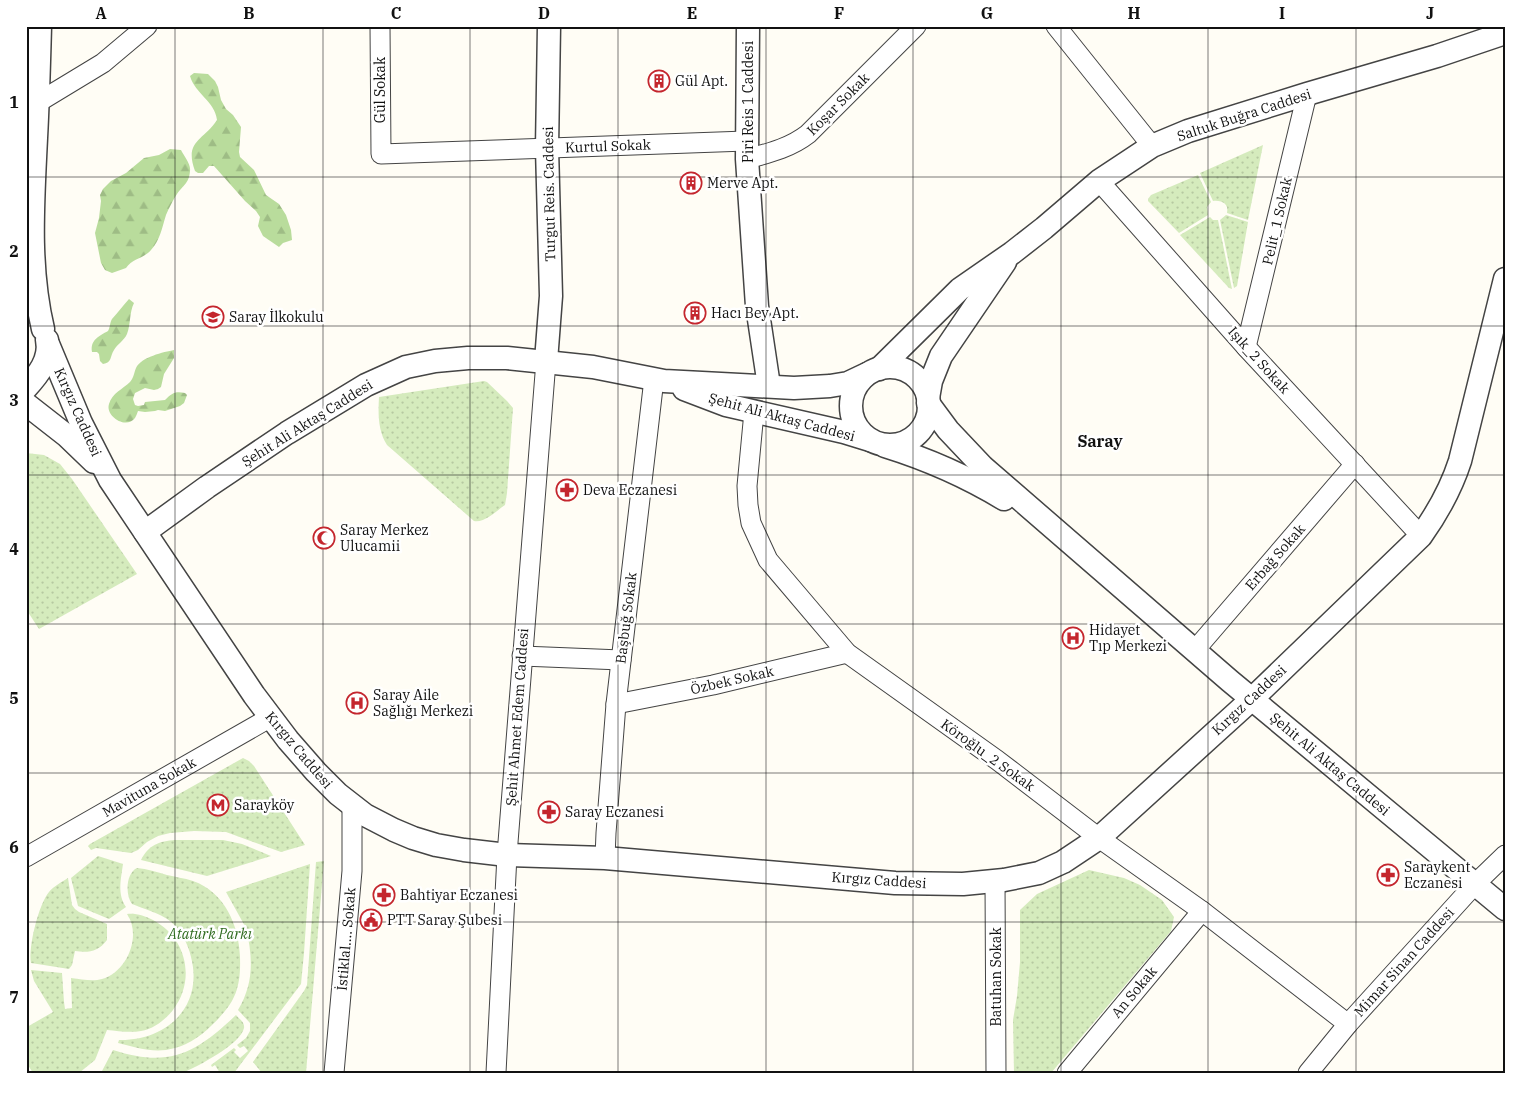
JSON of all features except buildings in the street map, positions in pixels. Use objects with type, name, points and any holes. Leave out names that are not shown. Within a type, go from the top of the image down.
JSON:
[{"type":"street","points":[[26,388],[39,374],[45,358],[46,336],[35,289],[33,240],[40,26]]},
{"type":"street","points":[[38,103],[103,63],[148,26]]},
{"type":"street","name":"Gül Sokak","points":[[380,26],[381,154]]},
{"type":"street","name":"Turgut Reis. Caddesi","points":[[546,361],[551,296],[548,148],[549,26]]},
{"type":"street","name":"Piri Reis 1 Caddesi","points":[[748,26],[746,150],[757,306],[769,386]]},
{"type":"street","name":"Koşar Sokak","points":[[746,150],[774,152],[798,142],[916,26]]},
{"type":"street","points":[[1056,26],[1152,146]]},
{"type":"street","name":"Saltuk Buğra Caddesi","points":[[873,372],[960,289],[1012,253],[1099,181],[1152,146],[1188,131],[1437,56],[1505,33]]},
{"type":"street","name":"Pelit_1 Sokak","points":[[1246,348],[1307,94]]},
{"type":"street","name":"Kurtul Sokak","points":[[381,154],[548,148],[746,150]]},
{"type":"street","name":"Işık_2 Sokak","points":[[1099,181],[1246,348],[1421,536]]},
{"type":"street","name":"Saltuk Buğra Caddesi","points":[[928,400],[931,381],[941,356],[1012,253]]},
{"type":"street","name":"Kırgız Caddesi","points":[[46,336],[81,423],[110,480],[254,695],[316,772],[338,794],[365,815],[394,830],[436,845],[507,855],[605,858],[895,883],[963,884],[995,881],[1039,873],[1063,862],[1099,838],[1252,699],[1421,536],[1440,508],[1453,482],[1460,461],[1504,282]]},
{"type":"street","points":[[26,314],[35,320],[46,336]]},
{"type":"street","name":"Şehit Ali Aktaş Caddesi","points":[[145,532],[287,433],[366,385],[406,367],[435,361],[468,358],[507,358],[593,367],[659,380],[794,388],[848,383],[873,372],[891,367],[904,370],[915,376],[923,386],[928,400],[948,430],[983,467],[1252,699],[1505,909]]},
{"type":"street","name":"Şehit Ahmet Edem Caddesi","points":[[496,1073],[507,855],[546,361]]},
{"type":"street","name":"Şehit Ali Aktaş Caddesi","points":[[873,372],[858,383],[852,394],[851,407],[856,427],[863,435],[877,443],[898,444],[912,439],[920,432],[925,423],[929,411],[928,400]]},
{"type":"street","name":"Şehit Ali Aktaş Caddesi","points":[[659,380],[726,405],[844,432],[914,455],[983,486],[1065,539]]},
{"type":"street","name":"Başbuğ Sokak","points":[[605,858],[616,704],[659,380]]},
{"type":"street","name":"Kırgız Caddesi","points":[[26,404],[78,446],[110,480]]},
{"type":"street","name":"Köroğlu_2 Sokak","points":[[754,412],[747,486],[751,523],[768,560],[847,653],[997,760],[1099,838],[1202,911],[1348,1024]]},
{"type":"street","points":[[26,422],[35,422],[57,428]]},
{"type":"street","name":"Erbağ Sokak","points":[[1195,650],[1355,464]]},
{"type":"street","name":"Özbek Sokak","points":[[616,704],[713,686],[847,653]]},
{"type":"street","points":[[522,656],[621,660]]},
{"type":"street","name":"Mavituna Sokak","points":[[26,857],[271,717]]},
{"type":"street","name":"İstiklal.... Sokak","points":[[334,1073],[352,871],[352,805]]},
{"type":"street","name":"Mimar Sinan Caddesi","points":[[1308,1073],[1348,1024],[1474,884],[1505,855]]},
{"type":"street","name":"Batuhan Sokak","points":[[995,881],[996,1073]]},
{"type":"street","name":"An Sokak","points":[[1067,1073],[1202,911]]},
{"type":"green space","points":[[194,73],[208,74],[215,81],[226,109],[233,115],[241,127],[240,157],[254,170],[266,195],[279,204],[286,215],[292,240],[283,243],[279,247],[263,236],[258,226],[260,217],[256,211],[214,166],[209,166],[203,173],[195,171],[192,161],[193,147],[217,120],[213,108],[196,88],[190,76]]},
{"type":"green space","points":[[1263,145],[1248,220],[1227,213],[1227,207],[1224,203],[1213,201],[1200,173]]},
{"type":"green space","points":[[170,149],[181,150],[190,168],[187,182],[177,194],[166,215],[157,242],[148,253],[132,262],[126,268],[112,273],[105,270],[101,263],[95,233],[99,218],[100,195],[103,189],[111,181],[126,173],[144,158],[159,155]]},
{"type":"green space","points":[[1198,175],[1211,202],[1207,207],[1208,215],[1179,233],[1148,199],[1151,195]]},
{"type":"green space","points":[[1226,215],[1248,222],[1237,286],[1234,288],[1220,220]]},
{"type":"green space","points":[[1210,217],[1213,220],[1218,220],[1232,289],[1180,235]]},
{"type":"green space","points":[[129,299],[134,303],[127,334],[115,348],[109,361],[103,364],[100,361],[99,354],[92,352],[92,344],[108,331],[112,319]]},
{"type":"green space","points":[[174,350],[174,358],[164,374],[161,387],[154,390],[145,388],[135,393],[133,399],[135,405],[138,406],[144,405],[145,402],[165,400],[176,392],[182,392],[187,395],[184,403],[165,411],[138,411],[135,418],[127,423],[113,417],[109,409],[110,400],[130,382],[139,364],[153,356]]},
{"type":"green space","points":[[484,381],[513,408],[507,493],[505,505],[486,518],[474,521],[387,445],[380,428],[379,397]]},
{"type":"green space","points":[[26,453],[44,455],[60,464],[137,574],[39,629],[26,609]]},
{"type":"green space","points":[[243,758],[254,766],[305,845],[281,852],[226,832],[194,831],[158,836],[131,853],[96,848],[91,850],[88,846],[90,844]]},
{"type":"green space","points":[[223,840],[242,844],[271,856],[207,876],[141,860],[151,847],[164,841]]},
{"type":"green space","points":[[98,856],[123,864],[121,897],[126,907],[109,919],[78,906],[71,878]]},
{"type":"green space","points":[[324,861],[306,1073],[262,1073],[253,1062],[307,985],[316,862]]},
{"type":"green space","points":[[310,864],[301,984],[234,1073],[220,1073],[215,1065],[212,1067],[211,1065],[234,1048],[236,1050],[234,1052],[240,1058],[248,1051],[244,1046],[240,1048],[237,1045],[246,1038],[250,1031],[250,1023],[238,1010],[247,990],[251,970],[250,950],[246,928],[226,892]]},
{"type":"green space","name":"Atatürk Parkı","points":[[137,868],[193,881],[214,893],[222,902],[233,922],[239,945],[240,968],[238,987],[226,1010],[197,1038],[179,1047],[166,1050],[148,1050],[118,1043],[119,1040],[136,1039],[152,1034],[178,1018],[192,991],[194,975],[191,957],[181,933],[166,918],[132,904],[128,895],[128,884],[131,874]]},
{"type":"green space","points":[[1089,870],[1124,878],[1140,885],[1162,900],[1174,917],[1171,931],[1051,1073],[1014,1073],[1013,1020],[1020,962],[1020,910],[1037,894]]},
{"type":"green space","points":[[68,878],[72,905],[79,912],[107,924],[107,940],[100,947],[92,951],[75,951],[72,965],[69,969],[31,963],[33,936],[38,915],[45,898],[51,890]]},
{"type":"green space","points":[[127,914],[140,915],[153,920],[174,937],[180,948],[186,973],[180,998],[173,1010],[159,1023],[141,1031],[107,1030],[95,1060],[79,1073],[33,1073],[26,1062],[26,1026],[53,1012],[34,981],[31,970],[62,973],[65,1009],[72,1008],[71,978],[102,979],[119,969],[125,961],[130,952],[133,932]]},
{"type":"green space","points":[[236,1015],[243,1022],[244,1028],[235,1041],[198,1066],[182,1073],[103,1073],[102,1071],[113,1050],[150,1058],[180,1054],[194,1048],[207,1039]]},
{"type":"place","name":"Gül Apt.","points":[[659,81]]},
{"type":"place","name":"Merve Apt.","points":[[691,183]]},
{"type":"place","name":"Hacı Bey Apt.","points":[[695,313]]},
{"type":"place","name":"Saray İlkokulu","points":[[213,317]]},
{"type":"place","name":"Deva Eczanesi","points":[[567,490]]},
{"type":"place","name":"Saray Merkez Ulucamii","points":[[324,538]]},
{"type":"place","name":"Hidayet Tıp Merkezi","points":[[1073,638]]},
{"type":"place","name":"Saray Aile Sağlığı Merkezi","points":[[357,703]]},
{"type":"place","name":"Sarayköy","points":[[218,805]]},
{"type":"place","name":"Saray Eczanesi","points":[[549,812]]},
{"type":"place","name":"Saraykent Eczanesi","points":[[1388,875]]},
{"type":"place","name":"Bahtiyar Eczanesi","points":[[384,895]]},
{"type":"place","name":"PTT Saray Şubesi","points":[[371,920]]},
{"type":"district","name":"Saray","points":[[1100,441]]}]
